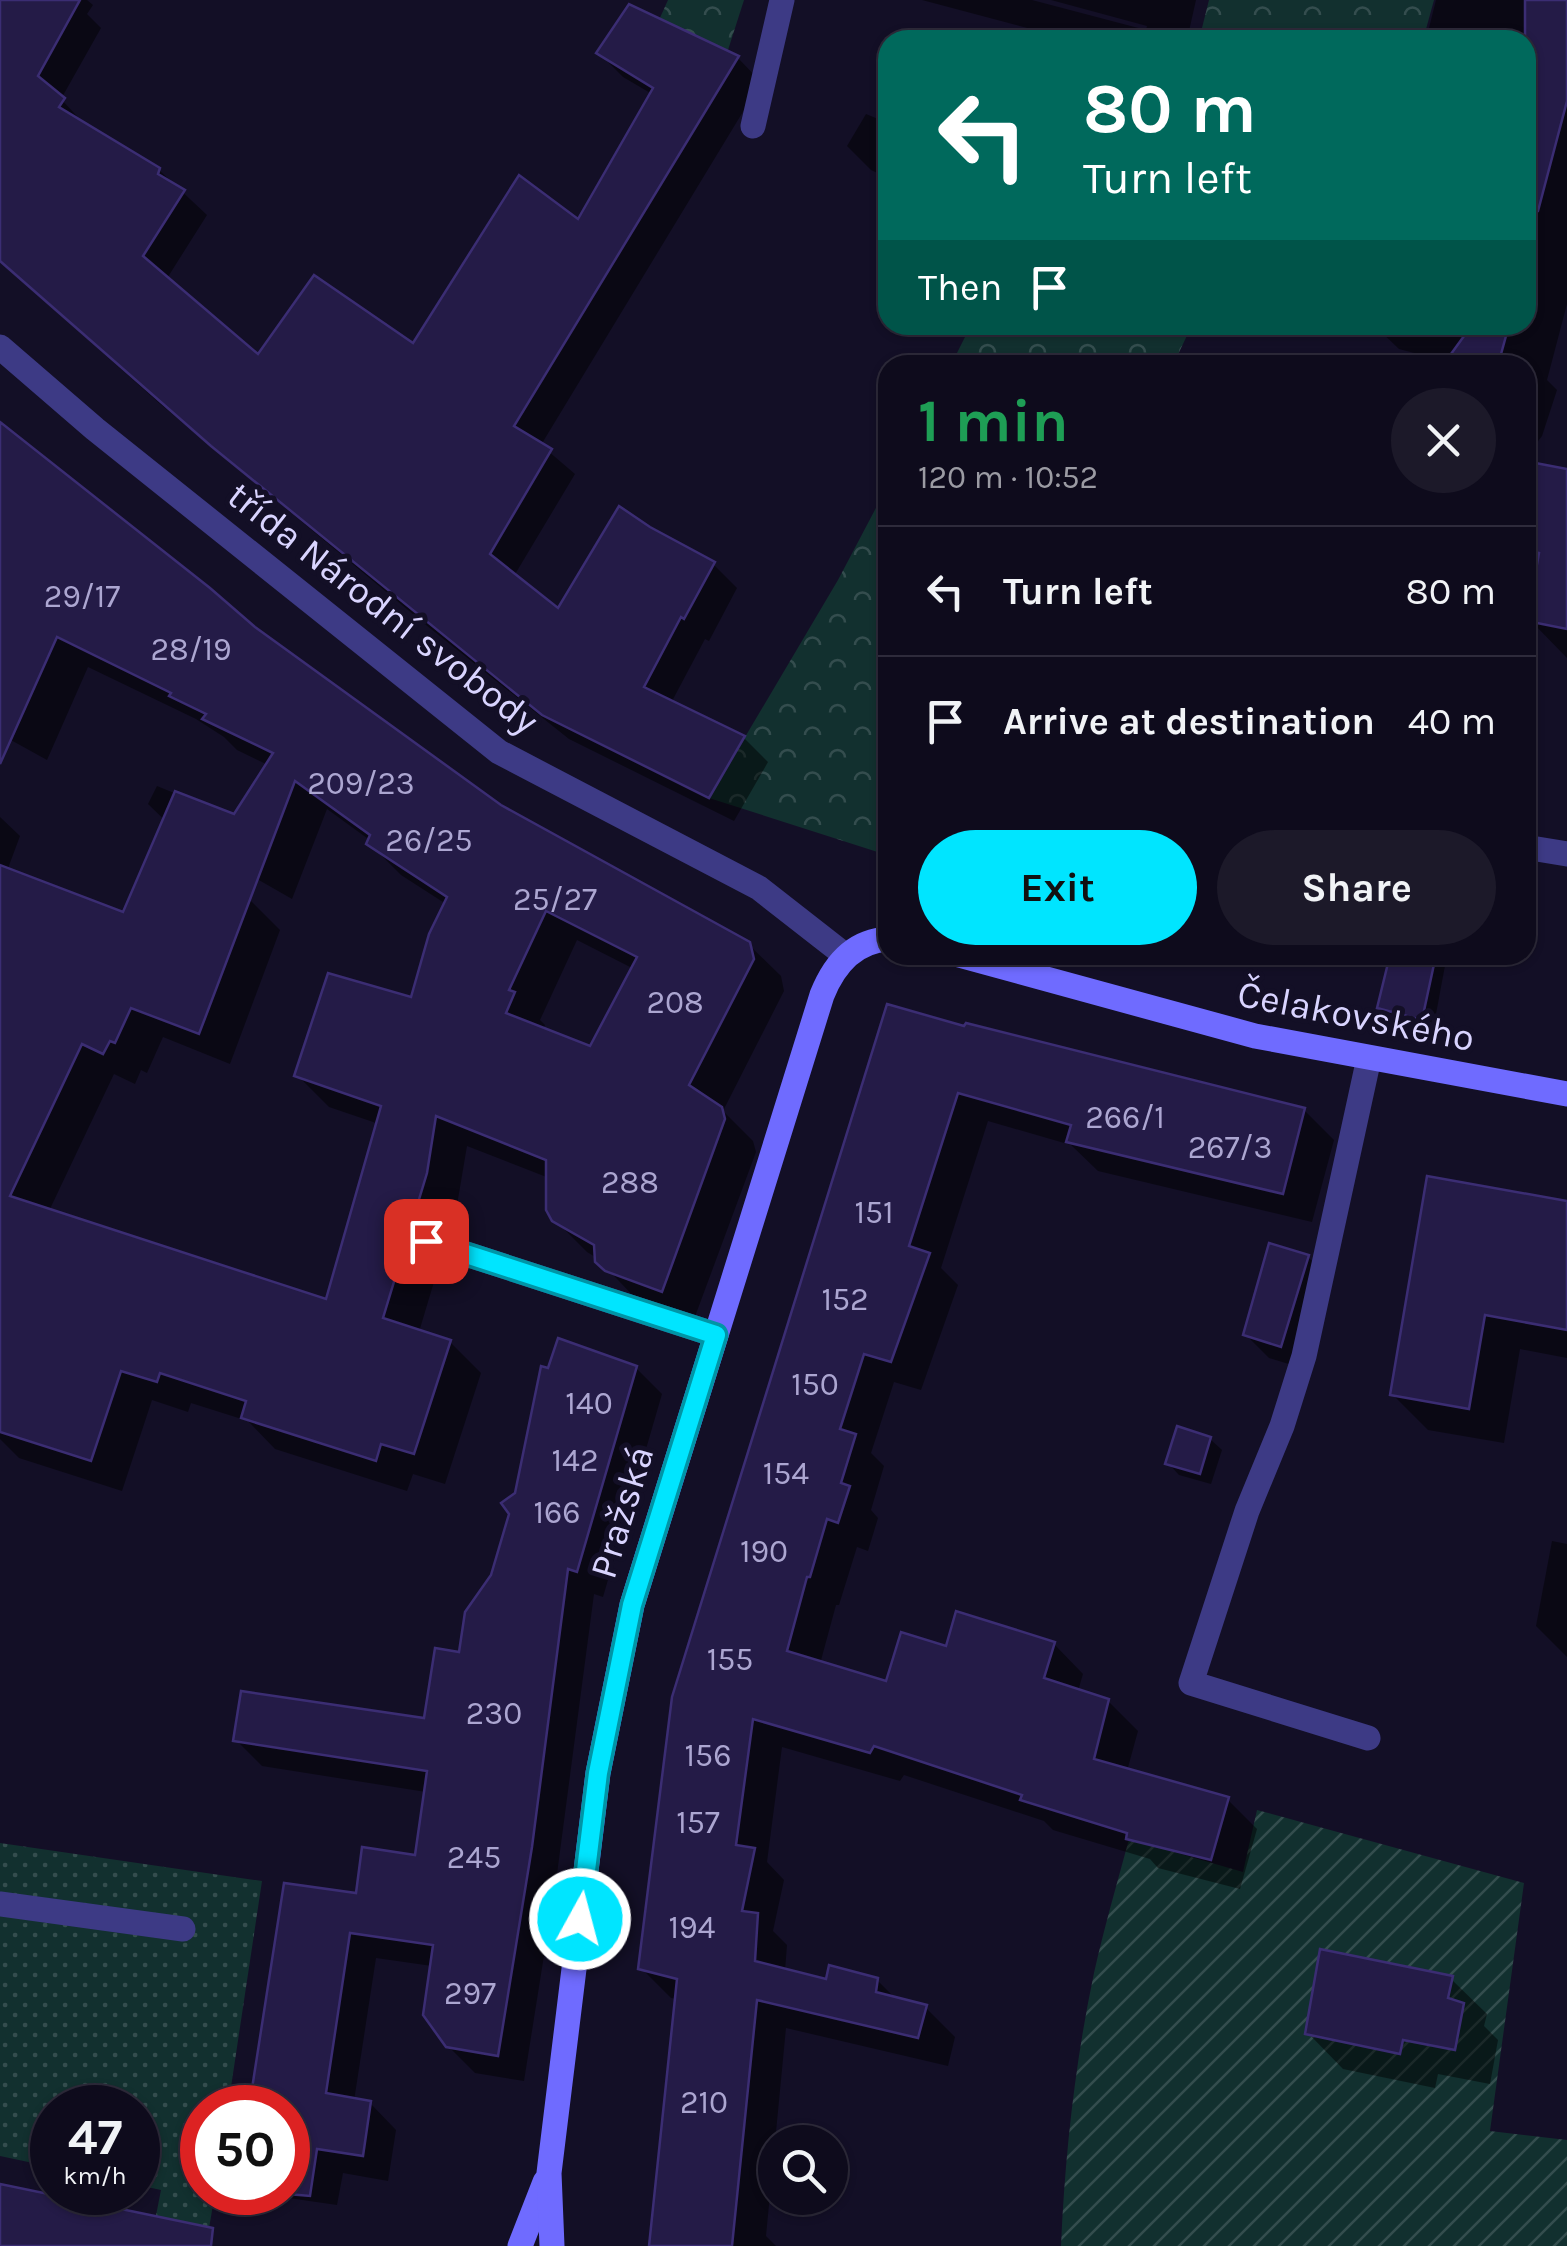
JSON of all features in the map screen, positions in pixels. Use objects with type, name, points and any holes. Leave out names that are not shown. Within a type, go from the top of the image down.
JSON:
[{"type":"main road","points":[[846,956],[866,942],[878,940]]},
{"type":"main road","name":"Pražská","points":[[552,2246],[549,2173],[598,1773],[632,1605],[822,995],[846,956]]},
{"type":"main road","name":"Čelakovského","points":[[995,965],[1254,1036],[1567,1094]]},
{"type":"main road","name":"Pražská","points":[[520,2246],[549,2173]]},
{"type":"street","points":[[752,126],[782,0]]},
{"type":"street","name":"třída Národní svobody","points":[[0,347],[95,430],[499,752],[759,888],[846,956]]},
{"type":"street","points":[[1536,850],[1567,854]]},
{"type":"street","points":[[1368,1058],[1304,1356],[1282,1426],[1247,1510],[1191,1683],[1368,1738]]},
{"type":"street","points":[[426,1241],[716,1335]]},
{"type":"street","points":[[0,1904],[183,1929]]},
{"type":"green space","points":[[668,0],[744,0],[728,50],[659,20]]},
{"type":"green space","points":[[1209,0],[1434,0],[1426,30],[1202,30]]},
{"type":"green space","points":[[966,335],[1187,335],[1178,355],[956,355]]},
{"type":"green space","points":[[878,504],[878,852],[709,798],[838,580]]},
{"type":"green space","points":[[1257,1810],[1524,1883],[1490,2131],[1567,2140],[1567,2246],[1061,2246],[1068,2143],[1081,2041],[1098,1956],[1129,1839],[1243,1872]]},
{"type":"green space","points":[[0,1843],[262,1881],[231,2085],[180,2085],[180,2215],[211,2215],[206,2246],[150,2246],[156,2215],[160,2215],[160,2085],[30,2085],[30,2162],[0,2156]]},
{"type":"building","points":[[0,0],[80,0],[38,76],[65,98],[59,107],[160,168],[158,174],[185,190],[143,256],[258,354],[314,275],[413,343],[519,175],[578,219],[653,88],[596,53],[629,4],[739,56],[514,426],[552,449],[490,554],[558,608],[619,506],[715,562],[644,687],[745,736],[709,798],[542,715],[211,446],[0,261]]},
{"type":"building","points":[[1525,0],[1567,0],[1567,101],[1538,211],[1536,30],[1525,30]]},
{"type":"building","points":[[1465,335],[1506,335],[1501,355],[1450,355]]},
{"type":"building","points":[[0,422],[255,627],[501,805],[750,942],[754,959],[689,1085],[722,1107],[725,1119],[662,1292],[605,1271],[595,1262],[594,1245],[552,1221],[546,1210],[546,1160],[436,1116],[427,1173],[383,1318],[451,1340],[414,1454],[381,1444],[376,1461],[241,1418],[246,1401],[160,1373],[157,1382],[121,1371],[91,1461],[0,1432],[0,865],[123,912],[175,791],[234,814],[273,753],[202,719],[206,714],[169,696],[171,693],[57,637],[0,764]],"holes":[[[295,781],[370,835],[366,844],[447,897],[429,934],[411,997],[328,973],[294,1076],[381,1106],[326,1299],[10,1196],[82,1044],[103,1054],[110,1041],[115,1043],[131,1008],[199,1034]],[[546,911],[637,957],[590,1046],[506,1013],[515,992],[509,990]]]},
{"type":"building","points":[[1536,463],[1567,469],[1567,629],[1536,623]]},
{"type":"building","points":[[1388,965],[1434,965],[1422,1020],[1377,1008]]},
{"type":"building","points":[[887,1004],[1305,1108],[1283,1194],[1066,1142],[1071,1125],[958,1093],[909,1246],[930,1253],[891,1362],[864,1354],[840,1429],[856,1434],[841,1483],[850,1486],[838,1523],[827,1519],[787,1651],[886,1681],[901,1632],[946,1646],[956,1611],[1055,1642],[1044,1678],[1109,1699],[1094,1759],[1229,1797],[1211,1860],[1126,1839],[1127,1833],[1020,1800],[1022,1795],[874,1746],[870,1753],[753,1719],[736,1845],[755,1848],[742,1911],[758,1913],[755,1961],[826,1979],[829,1965],[878,1978],[876,1992],[927,2005],[918,2038],[757,2000],[732,2246],[649,2246],[677,1979],[638,1969],[672,1697]]},
{"type":"building","points":[[1427,1176],[1567,1201],[1567,1330],[1485,1315],[1469,1409],[1390,1395]]},
{"type":"building","points":[[1269,1243],[1309,1255],[1281,1347],[1243,1335]]},
{"type":"building","points":[[558,1338],[637,1366],[577,1572],[568,1569],[532,1847],[498,2056],[446,2047],[423,2015],[433,1945],[350,1933],[326,2093],[371,2101],[363,2156],[317,2149],[310,2196],[310,2085],[253,2085],[284,1883],[356,1893],[362,1847],[415,1855],[427,1771],[233,1741],[241,1691],[424,1718],[435,1648],[459,1652],[465,1612],[491,1575],[509,1514],[501,1503],[515,1493],[541,1366],[548,1368]]},
{"type":"building","points":[[1177,1426],[1211,1437],[1200,1474],[1165,1464]]},
{"type":"building","points":[[1320,1949],[1453,1976],[1448,1998],[1464,2003],[1455,2050],[1403,2040],[1400,2054],[1305,2034]]},
{"type":"building","points":[[0,2184],[30,2190],[30,2215],[150,2215],[213,2228],[211,2246],[0,2246]]},
{"type":"route","points":[[426,1241],[716,1335],[632,1605],[598,1773],[580,1919]]}]
